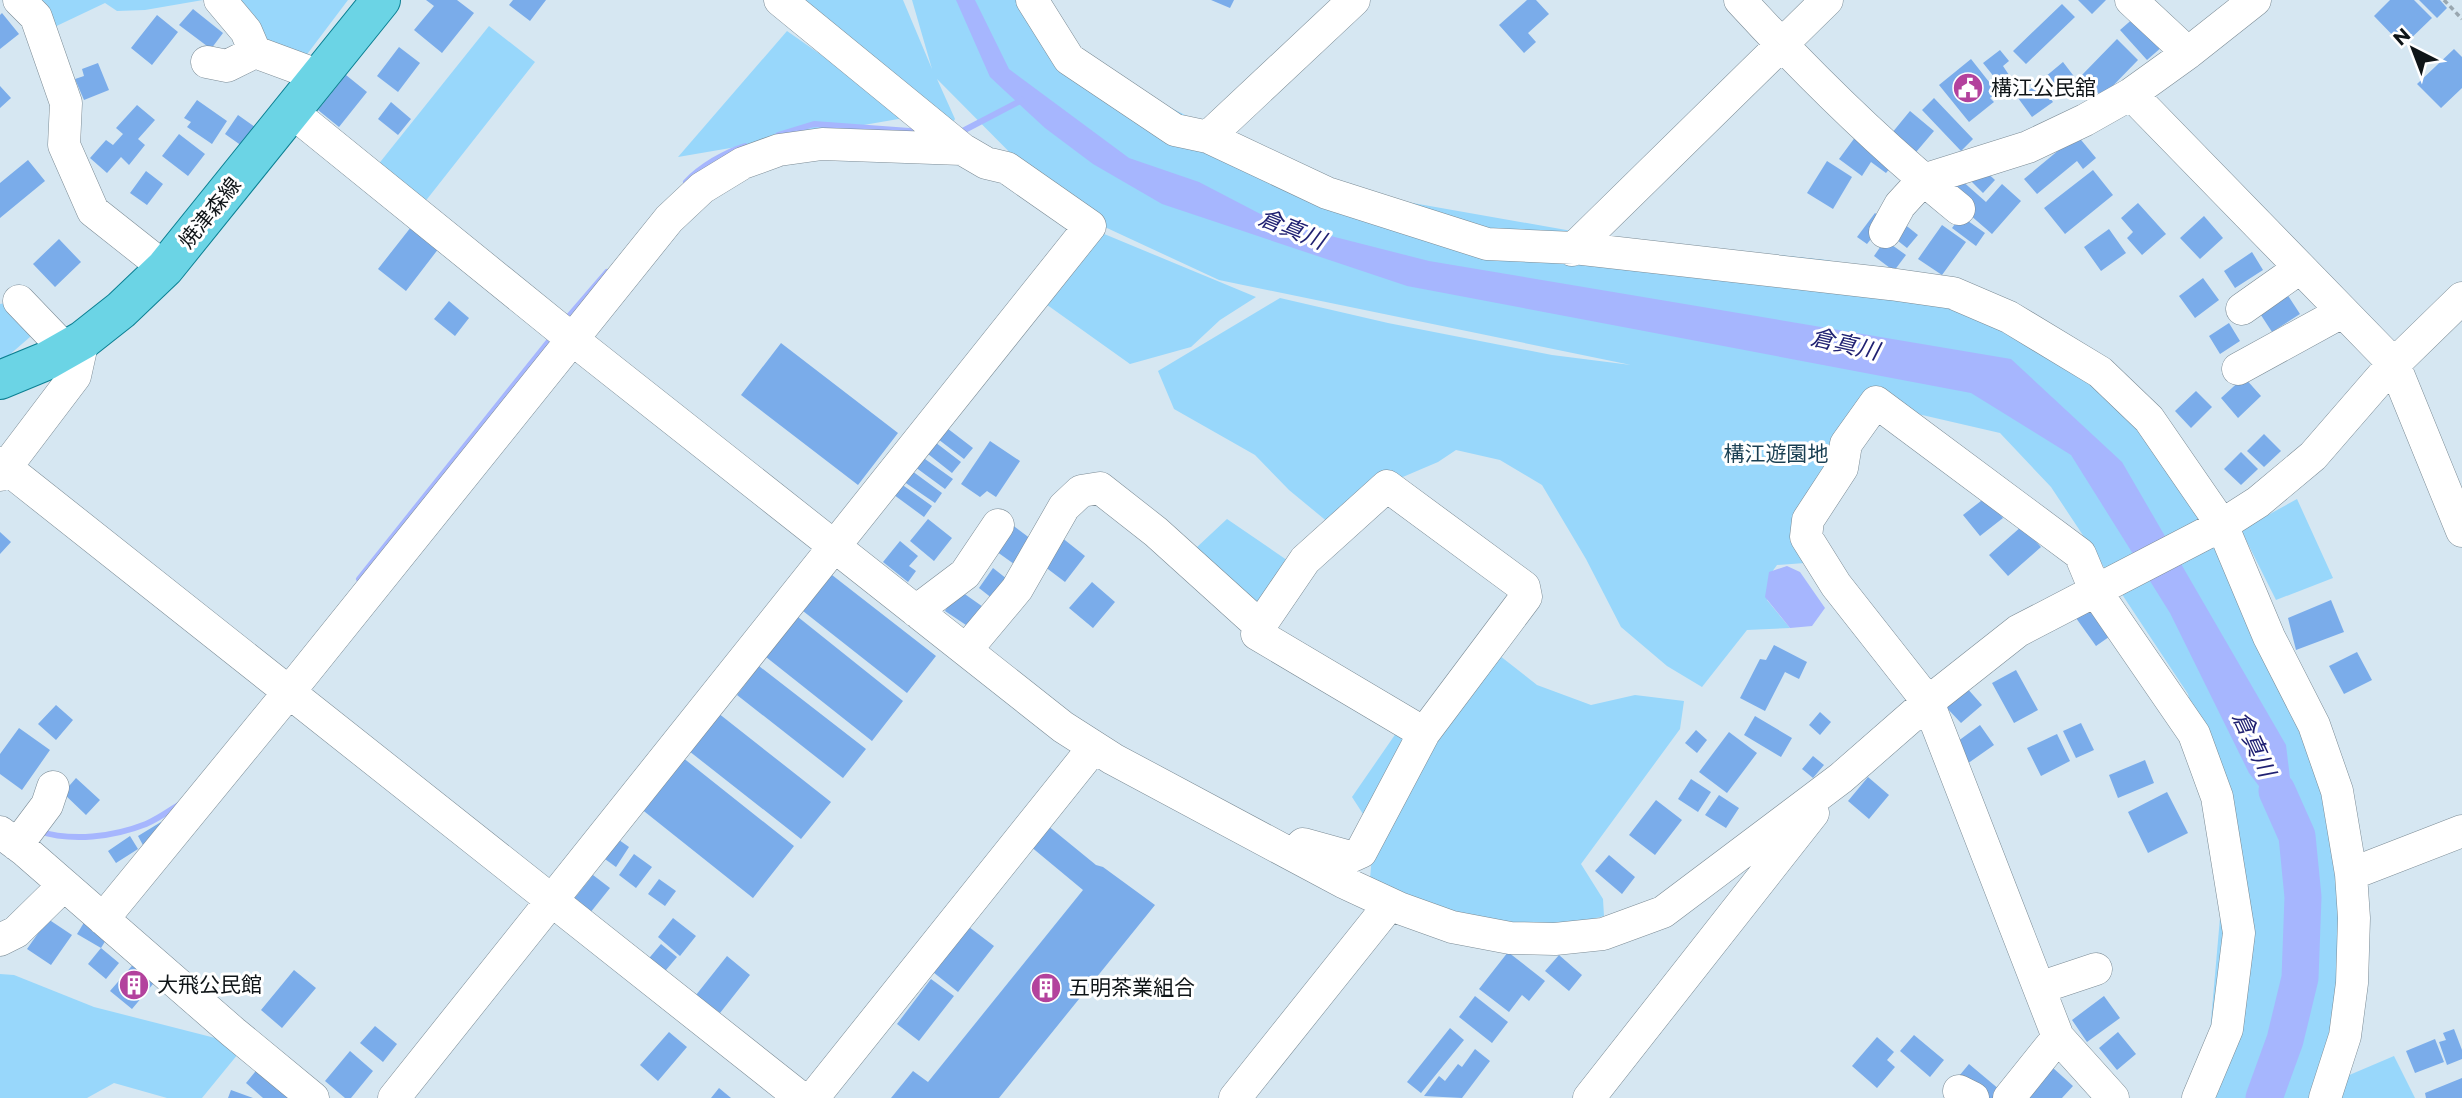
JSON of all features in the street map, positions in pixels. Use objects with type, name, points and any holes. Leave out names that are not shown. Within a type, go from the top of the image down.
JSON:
[{"type":"main road","name":"焼津森線","points":[[0,380],[46,361],[74,345],[121,310],[165,268],[381,0]]},
{"type":"street","points":[[19,0],[36,17],[66,103],[64,145],[93,211],[165,268]]},
{"type":"street","points":[[220,0],[246,31],[255,52],[320,76]]},
{"type":"street","points":[[394,1098],[1090,226],[1007,168],[986,163],[958,146],[780,0]]},
{"type":"street","points":[[1032,0],[1069,59],[1175,130],[1208,137],[1327,193],[1487,244],[1573,249],[1953,293],[2009,317],[2100,372],[2149,419],[2216,527],[2314,725],[2337,791],[2351,874],[2354,918],[2352,983],[2345,1036],[2325,1098]]},
{"type":"street","points":[[1208,137],[1354,0]]},
{"type":"street","points":[[1740,0],[1781,44],[1923,180],[1959,209]]},
{"type":"street","points":[[1573,249],[1828,0]]},
{"type":"street","points":[[2131,0],[2189,53]]},
{"type":"street","points":[[1885,232],[1900,205],[1923,180],[2028,146],[2085,120],[2131,94],[2189,53],[2255,0]]},
{"type":"street","points":[[207,62],[228,66],[255,52]]},
{"type":"street","points":[[2131,94],[2394,364],[2462,531]]},
{"type":"street","points":[[292,112],[561,330],[1063,727],[1094,747],[1291,854],[1390,904],[1452,928],[1510,938],[1555,939],[1603,934],[1663,912],[1841,778],[1928,702],[2018,631],[2216,527],[2258,502],[2313,456],[2394,364],[2462,298]]},
{"type":"street","points":[[103,919],[289,692],[561,330],[702,188],[743,163],[779,150],[822,144],[958,146]]},
{"type":"street","points":[[2242,309],[2300,268]]},
{"type":"street","points":[[19,301],[74,345],[75,376],[2,469],[289,692],[801,1098]]},
{"type":"street","points":[[2238,369],[2342,312]]},
{"type":"street","points":[[2113,1098],[2058,1037],[1928,702],[1836,585],[1807,537],[1808,520],[1842,468],[1846,444],[1876,402],[2080,554],[2194,734],[2217,797],[2239,933],[2227,1029],[2197,1098]]},
{"type":"street","points":[[1291,854],[1303,844],[1350,857],[1362,852],[1424,733],[1526,597],[1524,587],[1387,486],[1305,560],[1257,634],[1424,733]]},
{"type":"street","points":[[966,650],[1017,589],[1064,507],[1081,491],[1100,488],[1156,532],[1260,626]]},
{"type":"street","points":[[916,611],[965,574],[998,525]]},
{"type":"street","points":[[813,1098],[1094,747]]},
{"type":"street","points":[[1589,1098],[1841,778]]},
{"type":"street","points":[[50,796],[13,838],[233,1032],[313,1098]]},
{"type":"street","points":[[2351,874],[2462,831]]},
{"type":"street","points":[[0,940],[16,932],[64,885]]},
{"type":"street","points":[[1235,1098],[1390,904]]},
{"type":"street","points":[[2039,988],[2096,969]]},
{"type":"street","points":[[2009,1098],[2058,1037]]},
{"type":"path","points":[[2444,0],[2462,19]]},
{"type":"green space","points":[[26,0],[203,0],[145,10],[117,11],[105,3],[46,31]]},
{"type":"green space","points":[[223,0],[348,0],[302,61],[252,45]]},
{"type":"green space","name":"構江遊園地","points":[[792,0],[903,0],[932,69],[912,0],[1018,0],[1106,75],[1193,119],[1373,196],[1617,239],[1827,260],[2000,306],[2103,374],[2192,487],[2332,777],[2354,939],[2329,1051],[2310,1098],[2187,1098],[2210,1032],[2227,838],[2188,694],[2051,487],[2000,433],[1866,402],[1805,563],[1777,565],[1769,576],[1767,600],[1790,628],[1747,630],[1702,687],[1667,666],[1621,627],[1586,559],[1542,485],[1500,460],[1456,450],[1438,462],[1384,485],[1335,528],[1289,490],[1255,455],[1174,409],[1158,371],[1280,298],[1388,323],[1552,355],[1631,365],[1219,280],[1066,209],[937,79],[955,119],[950,127]]},
{"type":"green space","points":[[489,26],[535,62],[424,203],[377,166]]},
{"type":"green space","points":[[787,31],[910,117],[678,157]]},
{"type":"green space","points":[[1097,231],[1256,297],[1220,320],[1191,347],[1130,364],[1043,302]]},
{"type":"green space","points":[[19,301],[28,316],[30,337],[0,363],[0,304]]},
{"type":"green space","points":[[2297,499],[2333,578],[2276,600],[2241,530]]},
{"type":"green space","points":[[1227,519],[1297,567],[1258,619],[1196,548]]},
{"type":"green space","points":[[1486,645],[1537,685],[1591,705],[1635,695],[1684,701],[1680,729],[1581,864],[1603,899],[1604,916],[1580,922],[1494,925],[1369,891],[1374,831],[1352,797],[1401,726],[1411,730]]},
{"type":"green space","points":[[0,974],[14,975],[94,1007],[223,1040],[238,1054],[202,1098],[167,1098],[114,1083],[87,1098],[0,1098]]},
{"type":"green space","points":[[2394,1056],[2415,1098],[2338,1098],[2347,1076]]},
{"type":"water","points":[[956,0],[975,0],[1009,69],[1129,158],[1199,182],[1276,222],[1429,261],[2011,359],[2122,462],[2286,745],[2297,836],[2249,773],[2170,613],[2071,455],[1971,393],[1407,286],[1162,204],[1093,164],[1045,128],[990,77]]},
{"type":"water","points":[[1787,566],[1800,572],[1825,608],[1812,626],[1790,628],[1765,597],[1769,572]]},
{"type":"water","points":[[2294,1039],[2273,1098],[2256,1098],[2285,1040]]},
{"type":"building","points":[[426,0],[457,0],[474,13],[442,53],[414,30],[434,6]]},
{"type":"building","points":[[513,0],[546,0],[530,21],[509,5]]},
{"type":"building","points":[[1211,0],[1234,0],[1230,8]]},
{"type":"building","points":[[1527,0],[1536,0],[1549,14],[1528,33],[1536,42],[1524,53],[1499,25]]},
{"type":"building","points":[[2078,0],[2106,0],[2092,14]]},
{"type":"building","points":[[2390,0],[2414,0],[2432,18],[2403,46],[2374,16]]},
{"type":"building","points":[[2419,0],[2440,0],[2447,8],[2437,18]]},
{"type":"building","points":[[2062,4],[2075,17],[2026,64],[2013,51]]},
{"type":"building","points":[[193,9],[223,33],[211,49],[179,25]]},
{"type":"building","points":[[2,13],[19,34],[0,49],[0,15]]},
{"type":"building","points":[[157,15],[178,32],[152,65],[131,48]]},
{"type":"building","points":[[2136,16],[2163,46],[2147,60],[2120,30]]},
{"type":"building","points":[[2117,39],[2138,60],[2102,97],[2081,76]]},
{"type":"building","points":[[399,47],[420,63],[398,92],[377,76]]},
{"type":"building","points":[[2454,49],[2462,57],[2462,88],[2441,108],[2417,84]]},
{"type":"building","points":[[2000,50],[2009,61],[2003,66],[2009,75],[1999,83],[1983,63]]},
{"type":"building","name":"構江公民舘","points":[[1971,59],[1997,92],[1990,98],[1994,102],[1969,122],[1939,85]]},
{"type":"building","points":[[2063,62],[2076,79],[2058,94],[2045,77]]},
{"type":"building","points":[[98,63],[109,90],[84,100],[75,79],[84,76],[82,69]]},
{"type":"building","points":[[346,75],[367,92],[339,127],[318,110]]},
{"type":"building","points":[[2039,83],[2053,102],[2032,117],[2018,98]]},
{"type":"building","points":[[0,86],[11,98],[0,108]]},
{"type":"building","points":[[1934,98],[1973,139],[1961,151],[1922,110]]},
{"type":"building","points":[[197,100],[227,121],[212,144],[187,127],[191,122],[184,118]]},
{"type":"building","points":[[391,102],[411,119],[398,135],[378,119]]},
{"type":"building","points":[[137,105],[155,120],[138,139],[145,145],[129,165],[121,157],[107,173],[90,158],[106,140],[113,145],[123,134],[116,128]]},
{"type":"building","points":[[1910,111],[1934,131],[1911,158],[1887,139]]},
{"type":"building","points":[[238,115],[255,127],[242,146],[225,134]]},
{"type":"building","points":[[179,134],[205,154],[188,176],[162,156]]},
{"type":"building","points":[[2077,135],[2096,158],[2083,169],[2077,161],[2037,194],[2024,179]]},
{"type":"building","points":[[1856,136],[1894,163],[1886,173],[1871,162],[1862,176],[1839,159]]},
{"type":"building","points":[[28,160],[45,181],[0,218],[0,183]]},
{"type":"building","points":[[1827,161],[1852,177],[1833,209],[1807,193]]},
{"type":"building","points":[[1982,168],[1995,180],[1983,193],[1971,181]]},
{"type":"building","points":[[2093,170],[2113,195],[2065,234],[2044,208]]},
{"type":"building","points":[[146,171],[163,184],[147,205],[130,193]]},
{"type":"building","points":[[1960,179],[1986,202],[2002,184],[2021,201],[1992,234],[1947,195]]},
{"type":"building","points":[[2138,203],[2166,234],[2142,255],[2127,238],[2133,232],[2121,218]]},
{"type":"building","points":[[1875,213],[1885,221],[1867,244],[1857,237]]},
{"type":"building","points":[[1961,216],[1985,233],[1976,246],[1952,228]]},
{"type":"building","points":[[2204,216],[2223,238],[2200,259],[2180,238]]},
{"type":"building","points":[[1903,223],[1918,235],[1907,248],[1893,237]]},
{"type":"building","points":[[1942,225],[1966,242],[1942,275],[1918,259]]},
{"type":"building","points":[[411,227],[439,248],[406,291],[378,269]]},
{"type":"building","points":[[2109,229],[2126,253],[2101,271],[2084,247]]},
{"type":"building","points":[[59,239],[81,262],[55,287],[33,264]]},
{"type":"building","points":[[1885,240],[1906,255],[1894,271],[1874,256]]},
{"type":"building","points":[[2252,252],[2263,270],[2235,288],[2224,271]]},
{"type":"building","points":[[2203,278],[2219,300],[2195,318],[2179,296]]},
{"type":"building","points":[[2285,291],[2300,314],[2272,332],[2257,309]]},
{"type":"building","points":[[449,301],[469,318],[455,336],[434,319]]},
{"type":"building","points":[[2229,323],[2240,341],[2220,354],[2209,336]]},
{"type":"building","points":[[781,343],[898,433],[858,485],[741,395]]},
{"type":"building","points":[[2244,377],[2261,396],[2238,418],[2221,398]]},
{"type":"building","points":[[2196,391],[2212,407],[2191,428],[2175,411]]},
{"type":"building","points":[[943,425],[973,448],[964,459],[934,436]]},
{"type":"building","points":[[2264,434],[2281,451],[2264,467],[2247,451]]},
{"type":"building","points":[[931,439],[961,462],[952,473],[923,450]]},
{"type":"building","points":[[990,441],[1020,461],[996,497],[987,491],[980,497],[961,484]]},
{"type":"building","points":[[2241,452],[2258,469],[2241,485],[2224,469]]},
{"type":"building","points":[[918,454],[953,479],[945,489],[911,464]]},
{"type":"building","points":[[908,468],[942,493],[935,503],[900,479]]},
{"type":"building","points":[[897,481],[932,506],[924,517],[890,492]]},
{"type":"building","points":[[1986,497],[2003,518],[1980,536],[1963,515]]},
{"type":"building","points":[[928,519],[952,538],[934,561],[910,541]]},
{"type":"building","points":[[1011,524],[1031,539],[1014,564],[993,549]]},
{"type":"building","points":[[2022,526],[2041,547],[2008,576],[1989,555]]},
{"type":"building","points":[[0,532],[11,542],[0,554]]},
{"type":"building","points":[[1056,533],[1085,556],[1065,582],[1036,560]]},
{"type":"building","points":[[900,541],[918,556],[909,566],[916,571],[908,582],[883,562]]},
{"type":"building","points":[[993,568],[1007,579],[993,599],[979,588]]},
{"type":"building","points":[[832,575],[936,656],[907,693],[803,611]]},
{"type":"building","points":[[1092,582],[1115,602],[1093,628],[1069,608]]},
{"type":"building","points":[[959,590],[986,609],[972,629],[945,611]]},
{"type":"building","points":[[2331,600],[2344,632],[2296,650],[2288,618]]},
{"type":"building","points":[[2097,604],[2116,632],[2096,646],[2076,618]]},
{"type":"building","points":[[798,617],[903,701],[872,741],[766,657]]},
{"type":"building","points":[[1774,645],[1807,662],[1799,679],[1785,672],[1765,711],[1740,698],[1760,659],[1766,660]]},
{"type":"building","points":[[2357,652],[2372,680],[2344,694],[2329,666]]},
{"type":"building","points":[[759,666],[866,749],[843,778],[737,695]]},
{"type":"building","points":[[2016,670],[2038,710],[2014,723],[1992,683]]},
{"type":"building","points":[[1966,687],[1982,705],[1961,723],[1945,706]]},
{"type":"building","points":[[56,705],[73,720],[56,740],[38,724]]},
{"type":"building","points":[[1820,712],[1831,722],[1820,735],[1809,725]]},
{"type":"building","points":[[718,713],[831,802],[801,839],[689,751]]},
{"type":"building","points":[[1755,716],[1792,738],[1781,757],[1744,735]]},
{"type":"building","points":[[2081,723],[2094,750],[2076,758],[2063,731]]},
{"type":"building","points":[[1980,725],[1994,745],[1967,764],[1954,744]]},
{"type":"building","points":[[19,728],[50,750],[22,790],[0,774],[0,754]]},
{"type":"building","points":[[1696,730],[1707,740],[1697,753],[1685,743]]},
{"type":"building","points":[[1729,732],[1757,753],[1727,793],[1699,772]]},
{"type":"building","points":[[2057,734],[2070,761],[2041,776],[2027,748]]},
{"type":"building","points":[[1813,756],[1824,765],[1813,778],[1802,769]]},
{"type":"building","points":[[682,757],[794,846],[753,898],[640,808]]},
{"type":"building","points":[[2145,760],[2154,783],[2118,798],[2109,775]]},
{"type":"building","points":[[1868,777],[1889,795],[1869,819],[1848,801]]},
{"type":"building","points":[[76,778],[100,800],[86,815],[63,793]]},
{"type":"building","points":[[1691,779],[1711,792],[1698,812],[1678,799]]},
{"type":"building","points":[[2167,792],[2188,833],[2148,853],[2128,812]]},
{"type":"building","points":[[1719,795],[1739,808],[1726,828],[1705,815]]},
{"type":"building","points":[[1656,800],[1682,820],[1655,855],[1629,835]]},
{"type":"building","points":[[161,822],[167,833],[144,847],[138,836]]},
{"type":"building","name":"五明茶業組合","points":[[1047,825],[1096,865],[1103,867],[1155,905],[999,1098],[891,1098],[913,1071],[928,1082],[1083,890],[1030,846]]},
{"type":"building","points":[[612,835],[629,847],[616,867],[598,854]]},
{"type":"building","points":[[130,836],[138,849],[116,863],[108,851]]},
{"type":"building","points":[[634,854],[652,867],[636,888],[619,875]]},
{"type":"building","points":[[1609,855],[1635,877],[1622,894],[1595,871]]},
{"type":"building","points":[[593,875],[610,888],[590,913],[573,900]]},
{"type":"building","points":[[659,879],[676,891],[665,906],[648,894]]},
{"type":"building","points":[[88,916],[112,930],[101,948],[77,934]]},
{"type":"building","points":[[673,918],[696,936],[680,956],[658,937]]},
{"type":"building","points":[[48,919],[72,935],[51,965],[27,949]]},
{"type":"building","points":[[969,927],[994,946],[958,992],[933,972]]},
{"type":"building","points":[[661,944],[677,957],[661,976],[645,963]]},
{"type":"building","points":[[101,948],[119,963],[106,979],[88,964]]},
{"type":"building","points":[[1508,952],[1545,981],[1529,1001],[1522,995],[1509,1012],[1479,989]]},
{"type":"building","points":[[1559,955],[1582,975],[1569,991],[1545,971]]},
{"type":"building","points":[[727,956],[750,975],[720,1013],[696,995]]},
{"type":"building","name":"大飛公民館","points":[[137,960],[158,978],[132,1009],[110,991]]},
{"type":"building","points":[[294,970],[316,988],[282,1028],[261,1010]]},
{"type":"building","points":[[931,979],[954,996],[919,1041],[897,1024]]},
{"type":"building","points":[[1475,996],[1508,1022],[1492,1043],[1459,1017]]},
{"type":"building","points":[[2104,996],[2120,1018],[2087,1042],[2072,1020]]},
{"type":"building","points":[[375,1026],[397,1044],[383,1062],[360,1043]]},
{"type":"building","points":[[1450,1028],[1464,1040],[1421,1093],[1407,1082]]},
{"type":"building","points":[[2454,1029],[2462,1050],[2462,1059],[2447,1065],[2439,1042],[2446,1040],[2443,1033]]},
{"type":"building","points":[[669,1032],[687,1047],[658,1081],[640,1065]]},
{"type":"building","points":[[2118,1032],[2136,1054],[2117,1070],[2099,1048]]},
{"type":"building","points":[[1914,1035],[1944,1060],[1930,1077],[1900,1051]]},
{"type":"building","points":[[1877,1037],[1894,1052],[1887,1060],[1895,1067],[1877,1088],[1852,1066]]},
{"type":"building","points":[[2435,1039],[2444,1062],[2415,1073],[2406,1051]]},
{"type":"building","points":[[1475,1049],[1490,1061],[1462,1098],[1424,1096],[1439,1076],[1445,1081],[1458,1064],[1462,1067]]},
{"type":"building","points":[[350,1051],[373,1071],[351,1098],[345,1098],[325,1081]]},
{"type":"building","points":[[1969,1064],[2000,1090],[1994,1098],[1986,1098],[1959,1076]]},
{"type":"building","points":[[259,1067],[297,1098],[263,1098],[246,1083]]},
{"type":"building","points":[[2052,1067],[2073,1086],[2062,1098],[2024,1098]]},
{"type":"building","points":[[2462,1078],[2462,1098],[2426,1098],[2425,1093]]},
{"type":"building","points":[[719,1088],[731,1098],[711,1098]]},
{"type":"building","points":[[231,1090],[253,1098],[228,1098]]},
{"type":"waterway","points":[[957,134],[1022,100]]},
{"type":"waterway","points":[[778,135],[814,124],[923,132]]},
{"type":"waterway","points":[[686,182],[713,161],[745,146]]},
{"type":"waterway","points":[[564,322],[607,272]]},
{"type":"waterway","points":[[359,579],[553,336]]},
{"type":"waterway","name":"倉真川","points":[[2264,1098],[2285,1040],[2300,978],[2303,897],[2297,836],[2277,791]]},
{"type":"waterway","points":[[38,831],[78,837],[106,835],[146,824],[180,804]]},
{"type":"place","name":"構江公民舘","points":[[1968,88]]},
{"type":"place","name":"大飛公民館","points":[[134,985]]},
{"type":"place","name":"五明茶業組合","points":[[1046,988]]}]
